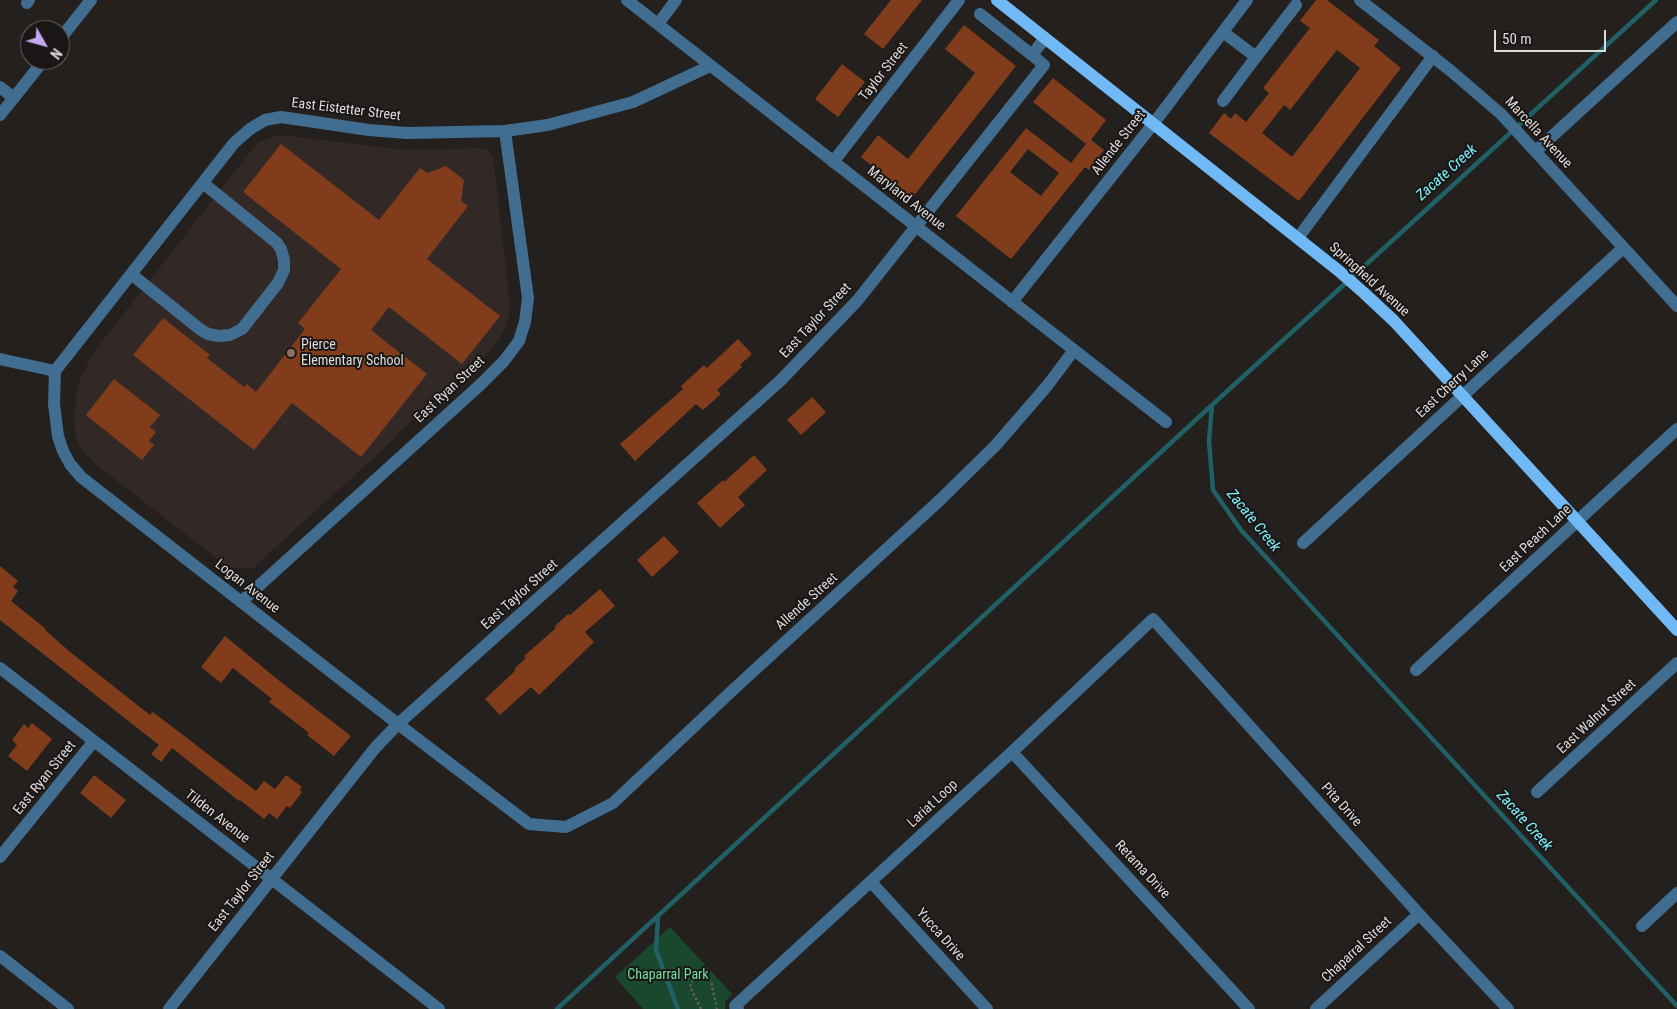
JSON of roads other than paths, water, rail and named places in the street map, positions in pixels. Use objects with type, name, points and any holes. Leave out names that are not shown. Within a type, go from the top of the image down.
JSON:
[{"type":"main road","name":"Springfield Avenue","points":[[997,0],[1154,123],[1364,293],[1394,321],[1677,630]]},
{"type":"street","points":[[70,26],[91,0]]},
{"type":"street","name":"Maryland Avenue","points":[[627,0],[1166,422]]},
{"type":"street","points":[[658,24],[676,0]]},
{"type":"street","name":"Taylor Street","points":[[833,162],[959,0]]},
{"type":"street","name":"Allende Street","points":[[1012,302],[1154,123],[1247,0]]},
{"type":"street","name":"Marcella Avenue","points":[[1360,0],[1433,56],[1501,114],[1677,306]]},
{"type":"street","points":[[1223,101],[1296,5]]},
{"type":"street","points":[[980,14],[1032,54],[1045,38]]},
{"type":"street","points":[[1532,146],[1677,22]]},
{"type":"street","points":[[1223,32],[1256,57]]},
{"type":"street","name":"East Taylor Street","points":[[168,1009],[374,748],[398,724],[780,381],[857,301],[1044,65],[1032,54]]},
{"type":"street","points":[[1298,238],[1433,56]]},
{"type":"street","name":"East Eistetter Street","points":[[55,370],[234,144],[250,129],[265,120],[281,117],[369,130],[407,133],[505,131],[548,125],[633,102],[710,66]]},
{"type":"street","points":[[0,115],[36,70]]},
{"type":"street","points":[[0,87],[14,98]]},
{"type":"street","name":"East Ryan Street","points":[[241,602],[480,385],[504,361],[519,341],[525,322],[528,298],[505,131]]},
{"type":"street","points":[[131,274],[201,330],[214,335],[224,336],[239,330],[266,298],[278,283],[284,270],[281,250],[273,239],[203,184]]},
{"type":"street","name":"East Cherry Lane","points":[[1303,543],[1623,248]]},
{"type":"street","name":"Allende Street","points":[[529,824],[566,827],[613,803],[940,500],[996,445],[1047,386],[1074,350]]},
{"type":"street","points":[[0,359],[55,370]]},
{"type":"street","name":"Logan Avenue","points":[[55,370],[55,420],[62,451],[81,477],[529,824]]},
{"type":"street","name":"East Peach Lane","points":[[1416,670],[1677,429]]},
{"type":"street","name":"Lariat Loop","points":[[738,1009],[735,1006],[1012,752],[1153,619]]},
{"type":"street","name":"Pita Drive","points":[[1153,619],[1419,914],[1508,1009]]},
{"type":"street","name":"East Walnut Street","points":[[1537,792],[1677,663]]},
{"type":"street","name":"Tilden Avenue","points":[[0,668],[439,1009]]},
{"type":"street","name":"East Ryan Street","points":[[0,858],[94,741]]},
{"type":"street","name":"Retama Drive","points":[[1012,752],[1249,1009]]},
{"type":"street","name":"Yucca Drive","points":[[871,882],[987,1009]]},
{"type":"street","points":[[1642,926],[1677,894]]},
{"type":"street","name":"Chaparral Street","points":[[1316,1009],[1419,914]]},
{"type":"street","points":[[0,956],[68,1009]]},
{"type":"waterway","points":[[557,1009],[1212,405],[1656,0]]},
{"type":"waterway","name":"Zacate Creek","points":[[1212,405],[1209,441],[1213,490],[1241,530],[1677,1006]]},
{"type":"waterway","points":[[658,917],[656,950],[678,1009]]},
{"type":"place","name":"Pierce Elementary School","points":[[291,353]]},
{"type":"park label","name":"Chaparral Park","points":[[668,975]]}]
